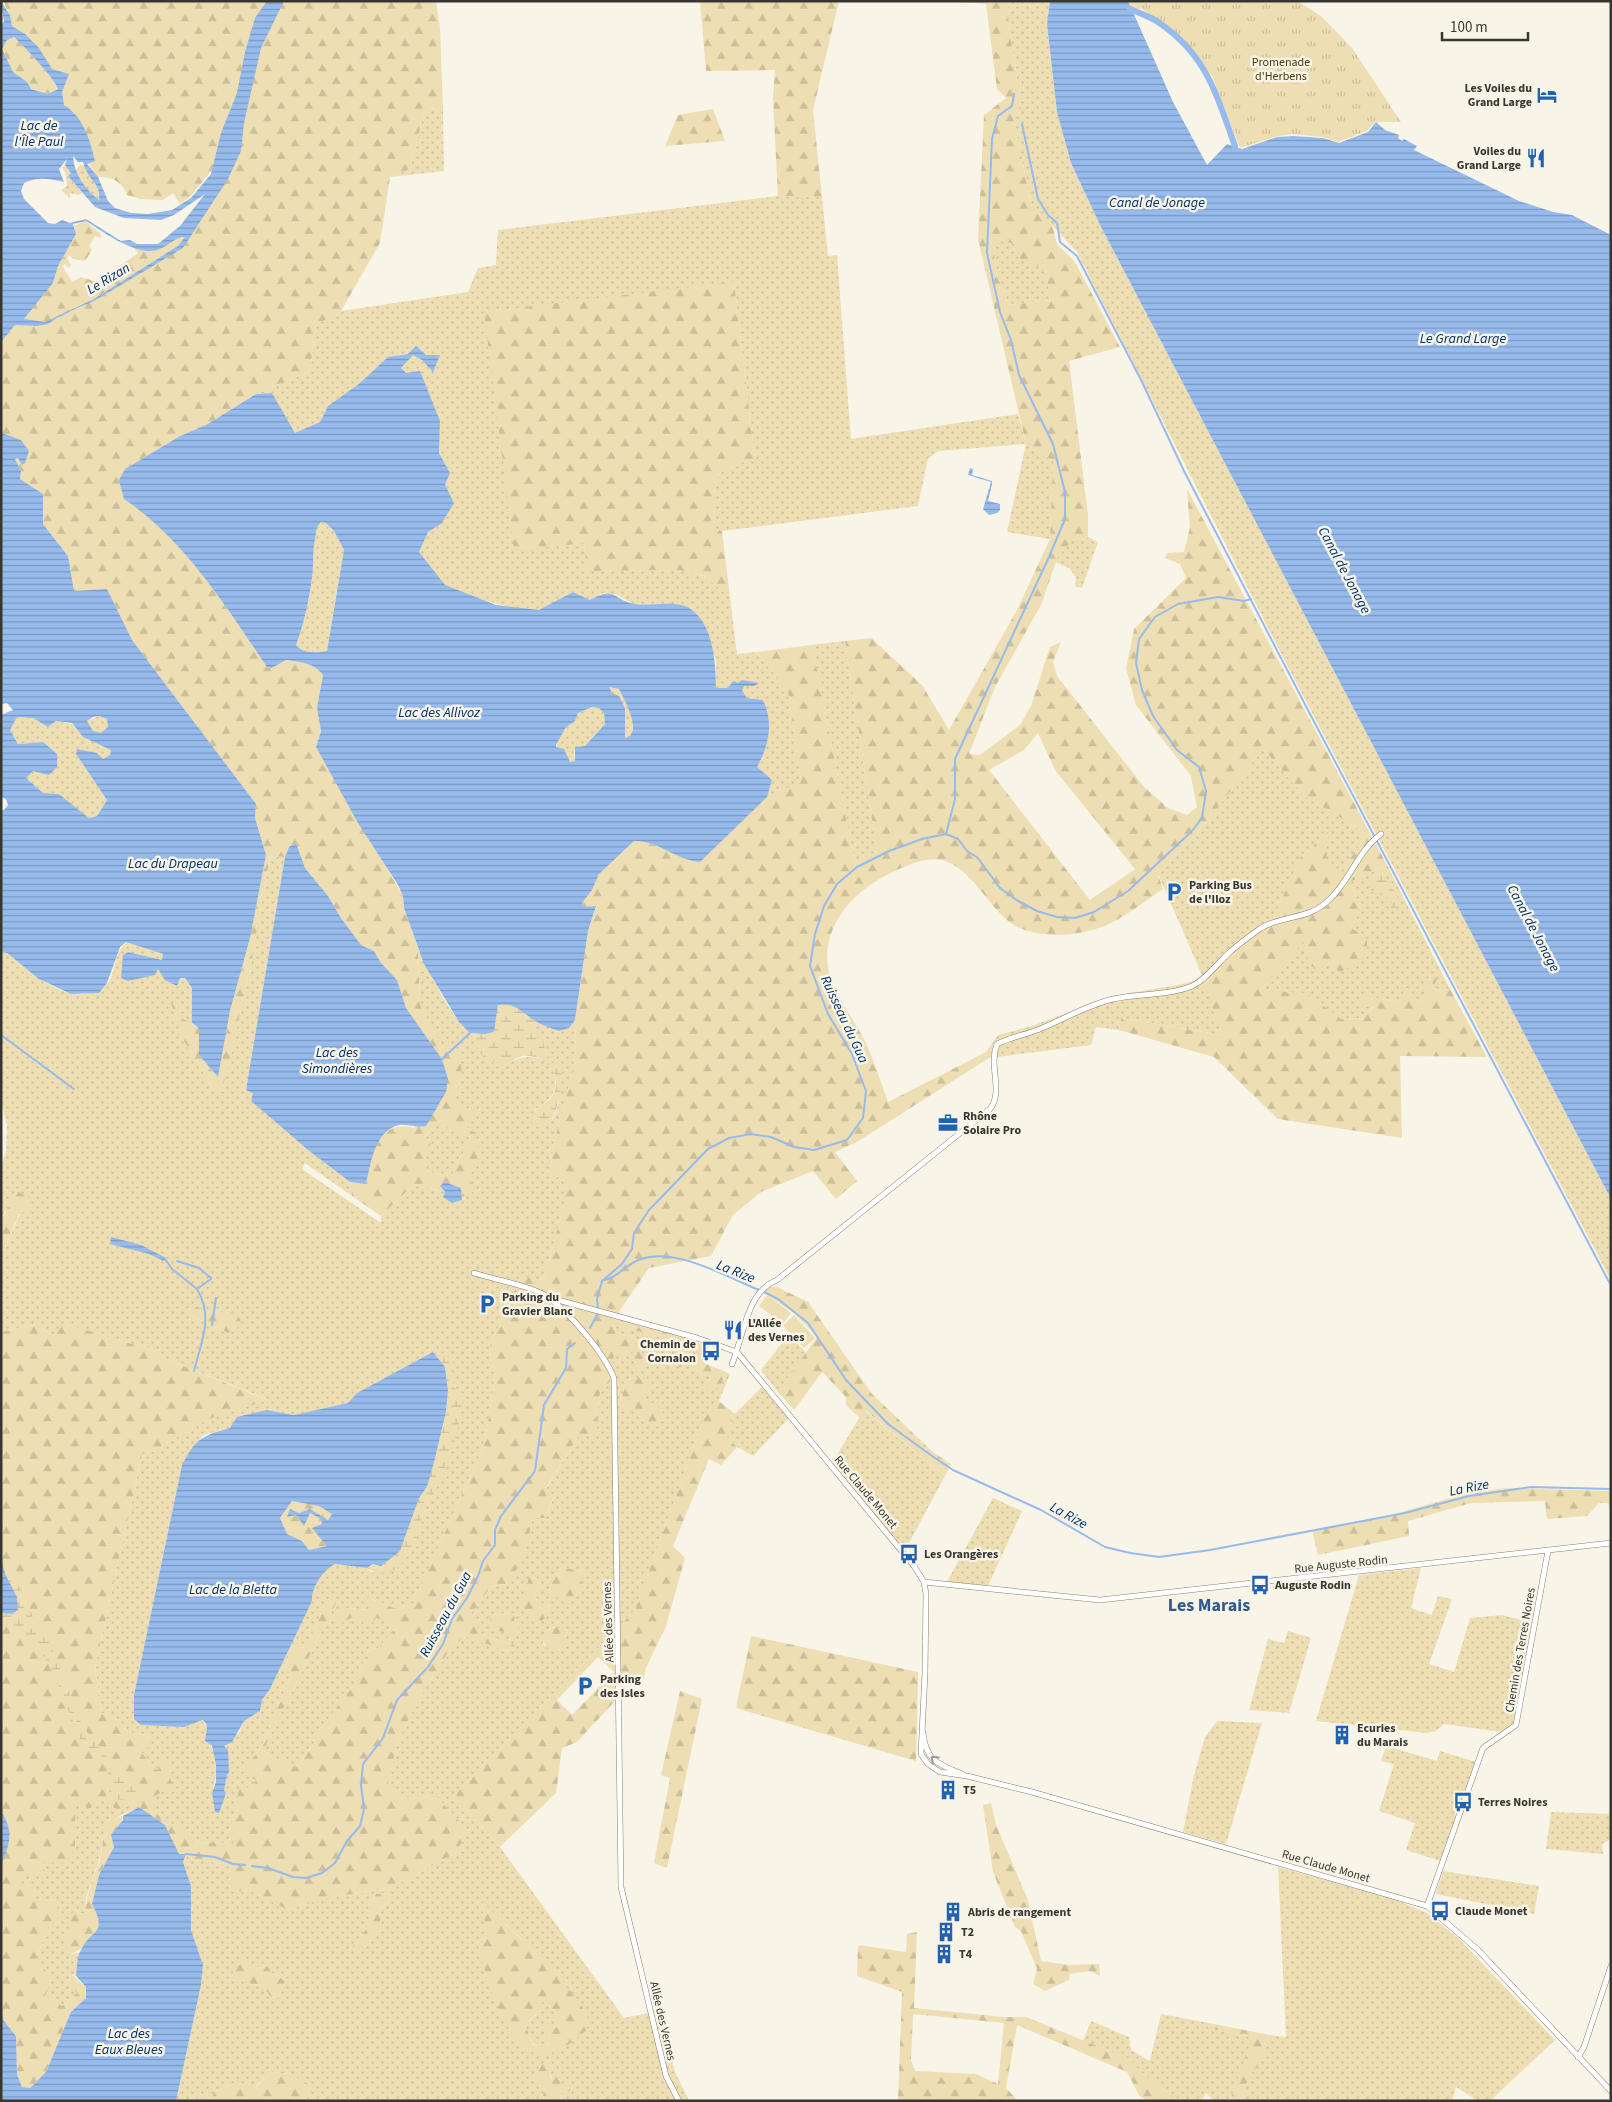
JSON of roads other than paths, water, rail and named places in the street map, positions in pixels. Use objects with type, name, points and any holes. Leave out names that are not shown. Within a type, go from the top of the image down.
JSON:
[{"type":"street","points":[[732,1364],[750,1311],[764,1286],[777,1280],[996,1102],[993,1055],[997,1044],[1012,1036],[1038,1030],[1083,1009],[1113,999],[1179,990],[1192,986],[1206,976],[1231,951],[1263,928],[1318,910],[1331,898],[1372,840],[1381,834]]},
{"type":"street","name":"Allée des Vernes","points":[[474,1273],[547,1297],[586,1337],[609,1366],[614,1378],[616,1586],[619,1610],[621,1887],[666,2076],[679,2101]]},
{"type":"street","points":[[547,1297],[697,1338],[737,1352]]},
{"type":"street","name":"Rue Claude Monet","points":[[737,1352],[914,1566],[924,1582],[927,1635],[922,1725],[924,1743],[929,1756],[937,1763],[967,1776],[1032,1792],[1427,1906],[1478,1950],[1611,2091]]},
{"type":"street","name":"Rue Auguste Rodin","points":[[924,1582],[1100,1600],[1611,1543]]},
{"type":"street","name":"Chemin des Terres Noires","points":[[1427,1906],[1484,1748],[1516,1725],[1548,1551]]},
{"type":"street","points":[[1578,2057],[1584,2048],[1611,1966]]},
{"type":"water","name":"Lac de l'Île Paul","points":[[1,1],[10,15],[12,26],[25,34],[39,48],[52,69],[69,74],[62,92],[64,105],[71,110],[85,129],[95,161],[87,164],[98,177],[108,201],[115,208],[131,213],[148,214],[172,210],[191,198],[211,174],[221,133],[237,93],[245,52],[255,18],[267,1],[284,1],[261,48],[244,123],[241,151],[228,179],[183,248],[94,301],[63,314],[48,324],[37,326],[15,325],[1,342],[1,25],[4,22]],"holes":[[[14,37],[46,71],[58,89],[48,94],[31,89],[27,82],[13,72],[2,49],[7,40]],[[73,156],[78,162],[83,162],[99,191],[99,200],[81,181]],[[67,159],[65,165],[71,173],[68,176],[95,207],[124,218],[161,220],[174,215],[205,194],[180,226],[158,244],[137,244],[130,240],[121,241],[86,219],[70,223],[62,220],[55,224],[48,223],[24,199],[21,191],[24,183],[34,179],[64,182],[59,169]],[[86,221],[112,238],[133,248],[143,250],[153,251],[162,248],[176,239],[185,237],[178,246],[94,299],[45,322],[24,319],[53,283],[58,266],[76,234],[73,224]]]},
{"type":"water","points":[[1050,1],[1128,1],[1173,102],[1207,165],[1227,144],[1242,149],[1277,137],[1293,136],[1323,138],[1339,143],[1368,132],[1376,122],[1385,130],[1399,135],[1398,138],[1402,141],[1404,139],[1417,146],[1414,150],[1519,201],[1553,212],[1572,215],[1611,235],[1611,1199],[1100,225],[1071,163],[1057,112],[1047,24]]},
{"type":"water","name":"Lac des Allivoz","points":[[416,346],[426,355],[440,355],[433,372],[422,360],[413,355],[401,368],[406,373],[420,371],[440,421],[439,453],[450,473],[445,485],[454,503],[441,524],[428,532],[419,552],[445,585],[496,605],[539,610],[573,592],[590,600],[610,594],[635,604],[673,604],[685,606],[702,620],[707,630],[714,654],[716,688],[727,688],[734,681],[738,683],[742,680],[759,683],[754,686],[744,686],[742,691],[747,698],[763,700],[766,708],[769,734],[765,751],[757,767],[772,780],[767,797],[700,862],[691,861],[651,844],[634,841],[599,874],[592,890],[582,903],[584,907],[596,906],[588,931],[575,1020],[569,1028],[559,1031],[529,1017],[518,1008],[504,1004],[498,1005],[494,1032],[485,1034],[470,1033],[459,1022],[424,964],[398,885],[358,823],[316,747],[321,731],[317,708],[323,675],[316,668],[301,662],[286,660],[272,668],[267,667],[220,599],[186,555],[166,534],[124,499],[119,480],[125,469],[180,436],[206,425],[256,394],[272,393],[295,433],[320,422],[328,406],[360,383],[388,357],[408,354]],"holes":[[[321,522],[326,523],[334,531],[344,550],[327,651],[310,652],[296,645],[308,603],[313,573],[316,532]],[[609,687],[619,689],[631,716],[633,730],[625,738],[625,708],[619,696],[612,693]],[[592,707],[599,708],[604,713],[605,724],[585,746],[575,747],[575,761],[570,762],[564,749],[556,747],[556,745],[566,727],[575,721],[578,713]]]},
{"type":"water","name":"Lac du Drapeau","points":[[2,433],[21,440],[29,451],[25,463],[22,465],[18,458],[15,459],[21,471],[20,479],[43,494],[43,524],[68,556],[74,591],[107,589],[132,640],[256,804],[255,818],[266,855],[250,938],[230,1011],[218,1077],[199,1055],[199,1028],[192,1023],[192,988],[185,978],[180,978],[177,986],[165,980],[158,969],[155,975],[128,981],[121,978],[123,955],[128,952],[162,960],[163,954],[126,942],[120,947],[107,983],[99,993],[71,994],[39,979],[7,953],[1,952],[1,810],[4,810],[8,805],[6,799],[1,797],[1,715],[13,710],[7,703],[1,704]],"holes":[[[99,716],[107,719],[108,727],[101,733],[93,731],[87,721]],[[17,717],[33,718],[48,727],[56,721],[72,723],[83,737],[111,750],[110,755],[103,759],[97,753],[77,749],[76,754],[107,800],[97,816],[89,818],[59,794],[43,793],[26,778],[33,771],[49,775],[57,767],[57,754],[43,742],[18,744],[10,730]]]},
{"type":"water","points":[[970,468],[973,469],[972,475],[992,481],[988,501],[1000,504],[1000,510],[997,513],[989,515],[983,509],[991,482],[968,475]]},
{"type":"water","name":"Lac des Simondières","points":[[296,843],[305,868],[328,896],[341,918],[361,945],[374,951],[381,963],[397,980],[406,1008],[442,1059],[448,1079],[446,1092],[426,1126],[399,1125],[391,1128],[384,1134],[375,1149],[366,1184],[350,1182],[308,1150],[251,1101],[253,1093],[246,1090],[285,857],[289,847]]},
{"type":"water","points":[[445,1182],[461,1188],[462,1200],[452,1203],[443,1197],[445,1192],[440,1186]]},
{"type":"water","points":[[111,1237],[141,1245],[166,1258],[164,1261],[149,1254],[110,1244]]},
{"type":"water","name":"Lac de la Bletta","points":[[433,1352],[445,1367],[448,1390],[446,1412],[427,1487],[419,1498],[400,1551],[381,1566],[373,1564],[367,1568],[335,1564],[326,1570],[319,1580],[313,1591],[312,1601],[270,1689],[262,1700],[260,1711],[244,1721],[232,1742],[224,1746],[228,1750],[229,1772],[224,1790],[226,1793],[219,1813],[215,1812],[212,1793],[216,1782],[216,1765],[212,1746],[205,1741],[207,1727],[205,1722],[202,1720],[184,1727],[141,1725],[134,1719],[134,1695],[182,1465],[191,1449],[201,1439],[230,1428],[237,1417],[267,1410],[294,1415],[348,1403],[357,1393]],"holes":[[[292,1501],[319,1506],[332,1514],[328,1520],[310,1509],[299,1513],[290,1509],[287,1517],[296,1515],[304,1526],[310,1513],[321,1519],[322,1524],[312,1528],[327,1546],[309,1550],[302,1541],[287,1534],[280,1518]]]},
{"type":"water","points":[[1,1560],[6,1576],[17,1597],[18,1610],[12,1614],[1,1613]]},
{"type":"water","name":"Lac des Eaux Bleues","points":[[139,1807],[165,1825],[179,1854],[186,1854],[183,1862],[191,1886],[191,1930],[203,1965],[201,1985],[176,2101],[1,2101],[1,2010],[4,2021],[16,2036],[17,2074],[22,2087],[30,2088],[46,2072],[71,2012],[86,1998],[86,1987],[76,1976],[77,1963],[84,1944],[98,1927],[97,1914],[92,1904],[99,1875],[114,1847],[111,1835],[123,1820],[123,1816]]},
{"type":"water","points":[[1,1811],[8,1825],[9,1838],[7,1851],[1,1865]]},
{"type":"waterway","points":[[1130,9],[1155,20],[1175,35],[1199,62],[1222,109],[1235,146]]},
{"type":"waterway","points":[[946,834],[955,799],[955,759],[1065,519],[1065,492],[1053,444],[1019,375],[1011,340],[1000,312],[987,253],[992,139],[998,116],[1012,106],[1014,94]]},
{"type":"waterway","points":[[1022,124],[1038,199],[1048,215],[1057,223],[1060,242],[1077,256],[1142,382],[1184,471],[1609,1282]]},
{"type":"waterway","name":"Le Rizan","points":[[60,316],[69,311]]},
{"type":"waterway","name":"Ruisseau du Gua","points":[[598,1309],[597,1299],[602,1281],[622,1264],[632,1249],[634,1233],[649,1210],[708,1149],[729,1138],[751,1134],[771,1137],[794,1147],[814,1150],[847,1140],[863,1118],[866,1091],[852,1054],[828,1014],[810,966],[815,934],[824,906],[837,884],[857,867],[889,851],[922,839],[946,834],[958,839],[967,851],[977,857],[1000,888],[1018,901],[1037,911],[1057,917],[1075,918],[1094,912],[1128,891],[1192,831],[1202,818],[1206,791],[1199,767],[1177,750],[1153,716],[1142,690],[1136,663],[1139,639],[1155,617],[1178,604],[1218,597],[1244,601],[1251,599]]},
{"type":"waterway","points":[[442,1059],[470,1033]]},
{"type":"waterway","points":[[1,1035],[74,1089]]},
{"type":"waterway","name":"La Rize","points":[[604,1280],[609,1279],[636,1261],[655,1256],[670,1257],[701,1265],[759,1290]]},
{"type":"waterway","points":[[165,1259],[172,1269],[197,1289]]},
{"type":"waterway","points":[[177,1261],[199,1268],[211,1278]]},
{"type":"waterway","points":[[194,1371],[203,1340],[205,1320],[205,1310],[197,1289],[211,1279]]},
{"type":"waterway","name":"La Rize","points":[[764,1292],[778,1299],[808,1323],[846,1380],[888,1424],[932,1456],[953,1470],[1041,1510],[1105,1547],[1130,1553],[1159,1557],[1210,1550],[1405,1513],[1469,1496],[1531,1487],[1611,1489]]},
{"type":"waterway","points":[[212,1325],[216,1298]]},
{"type":"waterway","name":"Ruisseau du Gua","points":[[590,1328],[598,1313]]},
{"type":"waterway","name":"Ruisseau du Gua","points":[[252,1866],[268,1868],[293,1877],[306,1878],[322,1873],[335,1863],[347,1841],[360,1826],[364,1809],[361,1785],[363,1764],[383,1738],[397,1700],[428,1667],[443,1644],[452,1619],[467,1598],[483,1561],[495,1545],[495,1530],[501,1516],[535,1471],[544,1405],[566,1368],[567,1349],[575,1343]]},
{"type":"waterway","name":"Ruisseau du Gua","points":[[186,1854],[215,1857],[233,1864],[245,1865]]},
{"type":"place","name":"Les Voiles du Grand Large","points":[[1547,95]]},
{"type":"place","name":"Voiles du Grand Large","points":[[1536,158]]},
{"type":"place","name":"Parking Bus de l'Iloz","points":[[1174,892]]},
{"type":"place","name":"Rhône Solaire Pro","points":[[948,1123]]},
{"type":"place","name":"Parking du Gravier Blanc","points":[[487,1304]]},
{"type":"place","name":"L'Allée des Vernes","points":[[733,1330]]},
{"type":"place","name":"Chemin de Cornalon","points":[[711,1351]]},
{"type":"place","name":"Les Orangères","points":[[909,1554]]},
{"type":"place","name":"Auguste Rodin","points":[[1260,1585]]},
{"type":"place","name":"Parking des Isles","points":[[585,1686]]},
{"type":"place","name":"Ecuries du Marais","points":[[1342,1735]]},
{"type":"place","name":"T5","points":[[948,1790]]},
{"type":"place","name":"Terres Noires","points":[[1463,1802]]},
{"type":"place","name":"Claude Monet","points":[[1440,1911]]},
{"type":"place","name":"Abris de rangement","points":[[953,1912]]},
{"type":"place","name":"T2","points":[[946,1932]]},
{"type":"place","name":"T4","points":[[944,1954]]},
{"type":"district","name":"Les Marais","points":[[1209,1605]]},
{"type":"park label","name":"Promenade d'Herbens","points":[[1281,69]]},
{"type":"water label","name":"Canal de Jonage","points":[[1157,202]]},
{"type":"water label","name":"Le Grand Large","points":[[1463,338]]},
{"type":"water label","name":"Canal de Jonage","points":[[1345,570]]},
{"type":"water label","name":"Canal de Jonage","points":[[1534,928]]}]
